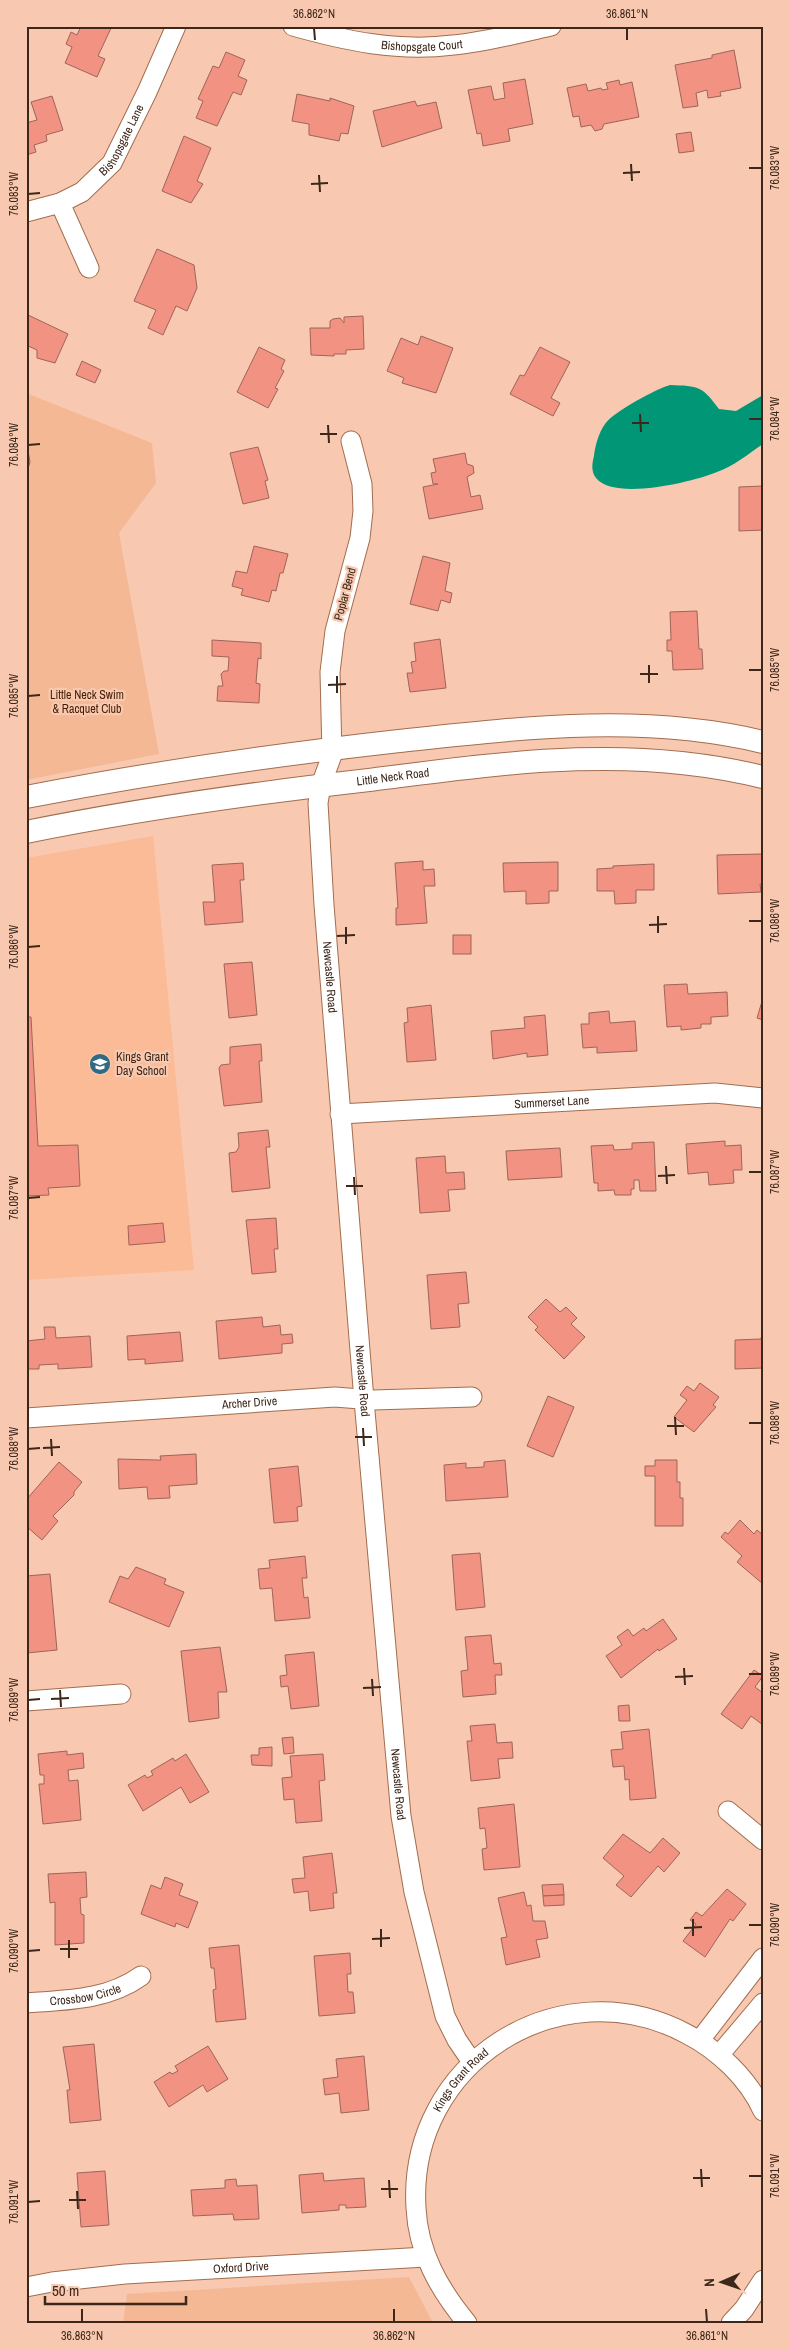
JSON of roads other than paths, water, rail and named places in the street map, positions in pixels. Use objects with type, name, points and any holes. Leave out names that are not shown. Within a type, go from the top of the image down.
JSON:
[{"type":"street","name":"Bishopsgate Lane","points":[[26,212],[60,203],[82,192],[112,164],[148,92],[176,26]]},
{"type":"street","name":"Bishopsgate Court","points":[[294,26],[334,38],[385,46],[416,48],[454,45],[551,26]]},
{"type":"street","points":[[60,203],[89,268]]},
{"type":"street","name":"Poplar Bend","points":[[332,749],[329,705],[335,630],[360,538],[363,511],[362,484],[350,441]]},
{"type":"street","points":[[26,797],[111,780],[332,749],[532,727],[590,724],[648,726],[694,730],[763,742]]},
{"type":"street","name":"Newcastle Road","points":[[332,749],[321,785],[318,803],[324,905],[364,1400],[401,1816],[412,1882],[427,1952],[445,2016],[457,2040],[472,2062]]},
{"type":"street","name":"Little Neck Road","points":[[26,832],[208,799],[514,762],[571,758],[639,759],[685,763],[763,777]]},
{"type":"street","name":"Summerset Lane","points":[[340,1114],[715,1093],[763,1098]]},
{"type":"street","name":"Archer Drive","points":[[26,1418],[335,1397],[364,1400],[472,1397]]},
{"type":"street","points":[[26,1701],[121,1694]]},
{"type":"street","points":[[728,1811],[763,1840]]},
{"type":"street","points":[[700,2040],[763,1958]]},
{"type":"street","name":"Crossbow Circle","points":[[26,2003],[108,1994],[129,1985],[141,1976]]},
{"type":"street","points":[[719,2055],[763,2003]]},
{"type":"street","name":"Kings Grant Road","points":[[467,2323],[440,2286],[426,2257],[416,2208],[416,2174],[422,2146],[431,2120],[445,2095],[472,2062],[511,2033],[534,2023],[570,2013],[592,2011],[620,2012],[648,2017],[700,2040],[719,2055],[745,2082],[763,2111]]},
{"type":"street","name":"Oxford Drive","points":[[26,2287],[52,2282],[125,2274],[426,2257]]},
{"type":"street","points":[[731,2323],[744,2309],[763,2280]]},
{"type":"place","name":"Kings Grant Day School","points":[[100,1064]]},
{"type":"park label","name":"Little Neck Swim & Racquet Club","points":[[87,702]]}]
